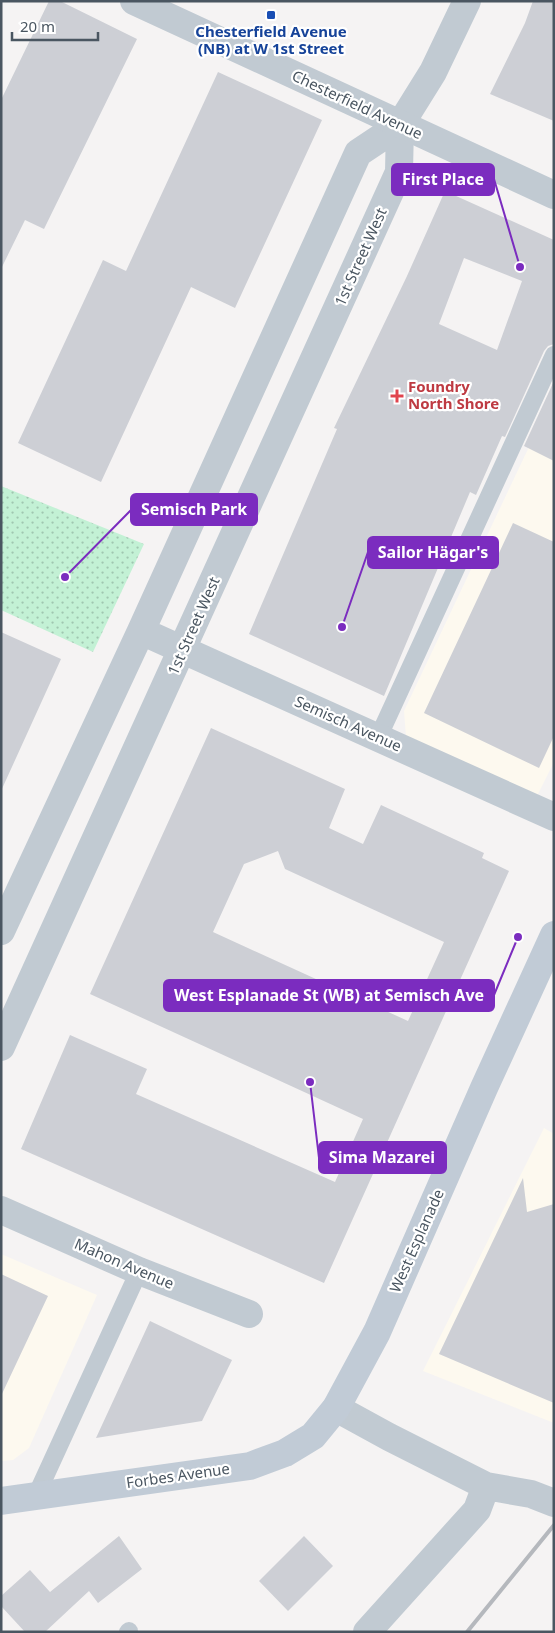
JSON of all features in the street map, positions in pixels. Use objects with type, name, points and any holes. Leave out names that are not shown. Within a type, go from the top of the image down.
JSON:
[{"type":"main road","name":"West Esplanade","points":[[336,1408],[377,1332],[484,1088],[554,935]]},
{"type":"main road","name":"Forbes Avenue","points":[[1,1501],[250,1466],[285,1453],[313,1436],[336,1408]]},
{"type":"street","name":"Chesterfield Avenue","points":[[134,1],[554,195]]},
{"type":"street","points":[[1,931],[141,631],[358,153],[400,125],[434,72],[466,1]]},
{"type":"street","name":"1st Street West","points":[[1,1047],[400,172],[400,125]]},
{"type":"street","name":"Semisch Avenue","points":[[141,631],[554,817]]},
{"type":"street","name":"Mahon Avenue","points":[[1,1210],[139,1271],[249,1314]]},
{"type":"street","points":[[336,1408],[486,1486],[531,1494],[554,1504]]},
{"type":"street","points":[[367,1632],[477,1510],[486,1486]]},
{"type":"lane","points":[[378,738],[554,355]]},
{"type":"lane","points":[[36,1496],[139,1271]]},
{"type":"shaded area","points":[[554,394],[554,762],[537,796],[406,737],[404,711]]},
{"type":"shaded area","points":[[544,1128],[554,1134],[554,1423],[423,1371]]},
{"type":"shaded area","points":[[1,1254],[97,1295],[29,1448],[13,1460],[1,1461]]},
{"type":"green space","points":[[1,486],[144,544],[93,652],[1,610]]},
{"type":"building","points":[[49,1],[60,1],[137,39],[44,229],[25,220],[1,269],[1,100]]},
{"type":"building","points":[[533,1],[554,1],[554,121],[490,94],[525,23]]},
{"type":"building","points":[[218,72],[322,120],[235,308],[191,287],[101,482],[18,443],[103,260],[126,271]]},
{"type":"building","points":[[445,191],[554,240],[554,344],[548,346],[544,351],[505,437],[502,436],[476,495],[470,492],[384,696],[249,634],[337,429],[334,428],[407,276]],"holes":[[[464,258],[522,281],[497,350],[439,324]]]},
{"type":"building","points":[[554,381],[554,461],[524,446]]},
{"type":"building","points":[[513,523],[554,542],[554,736],[539,768],[424,713]]},
{"type":"building","points":[[1,632],[61,659],[1,791]]},
{"type":"building","points":[[211,728],[345,789],[329,828],[363,844],[381,805],[484,853],[482,858],[509,871],[324,1283],[21,1149],[70,1035],[147,1069],[136,1094],[335,1182],[363,1119],[90,994]],"holes":[[[278,851],[285,869],[444,942],[408,1021],[213,932],[244,864]]]},
{"type":"building","points":[[523,1178],[527,1212],[554,1204],[554,1403],[439,1354]]},
{"type":"building","points":[[1,1274],[48,1296],[1,1396]]},
{"type":"building","points":[[150,1321],[232,1360],[202,1421],[96,1438]]},
{"type":"building","points":[[119,1536],[142,1569],[98,1603],[89,1591],[45,1632],[25,1632],[1,1606],[1,1596],[30,1570],[50,1592]]},
{"type":"building","points":[[304,1536],[333,1566],[288,1611],[259,1581]]},
{"type":"railway","points":[[467,1632],[554,1525]]},
{"type":"place","name":"Chesterfield Avenue (NB) at W 1st Street","points":[[271,15]]},
{"type":"place","name":"First Place","points":[[520,267]]},
{"type":"place","name":"Foundry North Shore","points":[[397,396]]},
{"type":"place","name":"Semisch Park","points":[[65,577]]},
{"type":"place","name":"Sailor Hägar's","points":[[342,627]]},
{"type":"place","name":"West Esplanade St (WB) at Semisch Ave","points":[[518,937]]},
{"type":"place","name":"Sima Mazarei","points":[[310,1082]]}]
